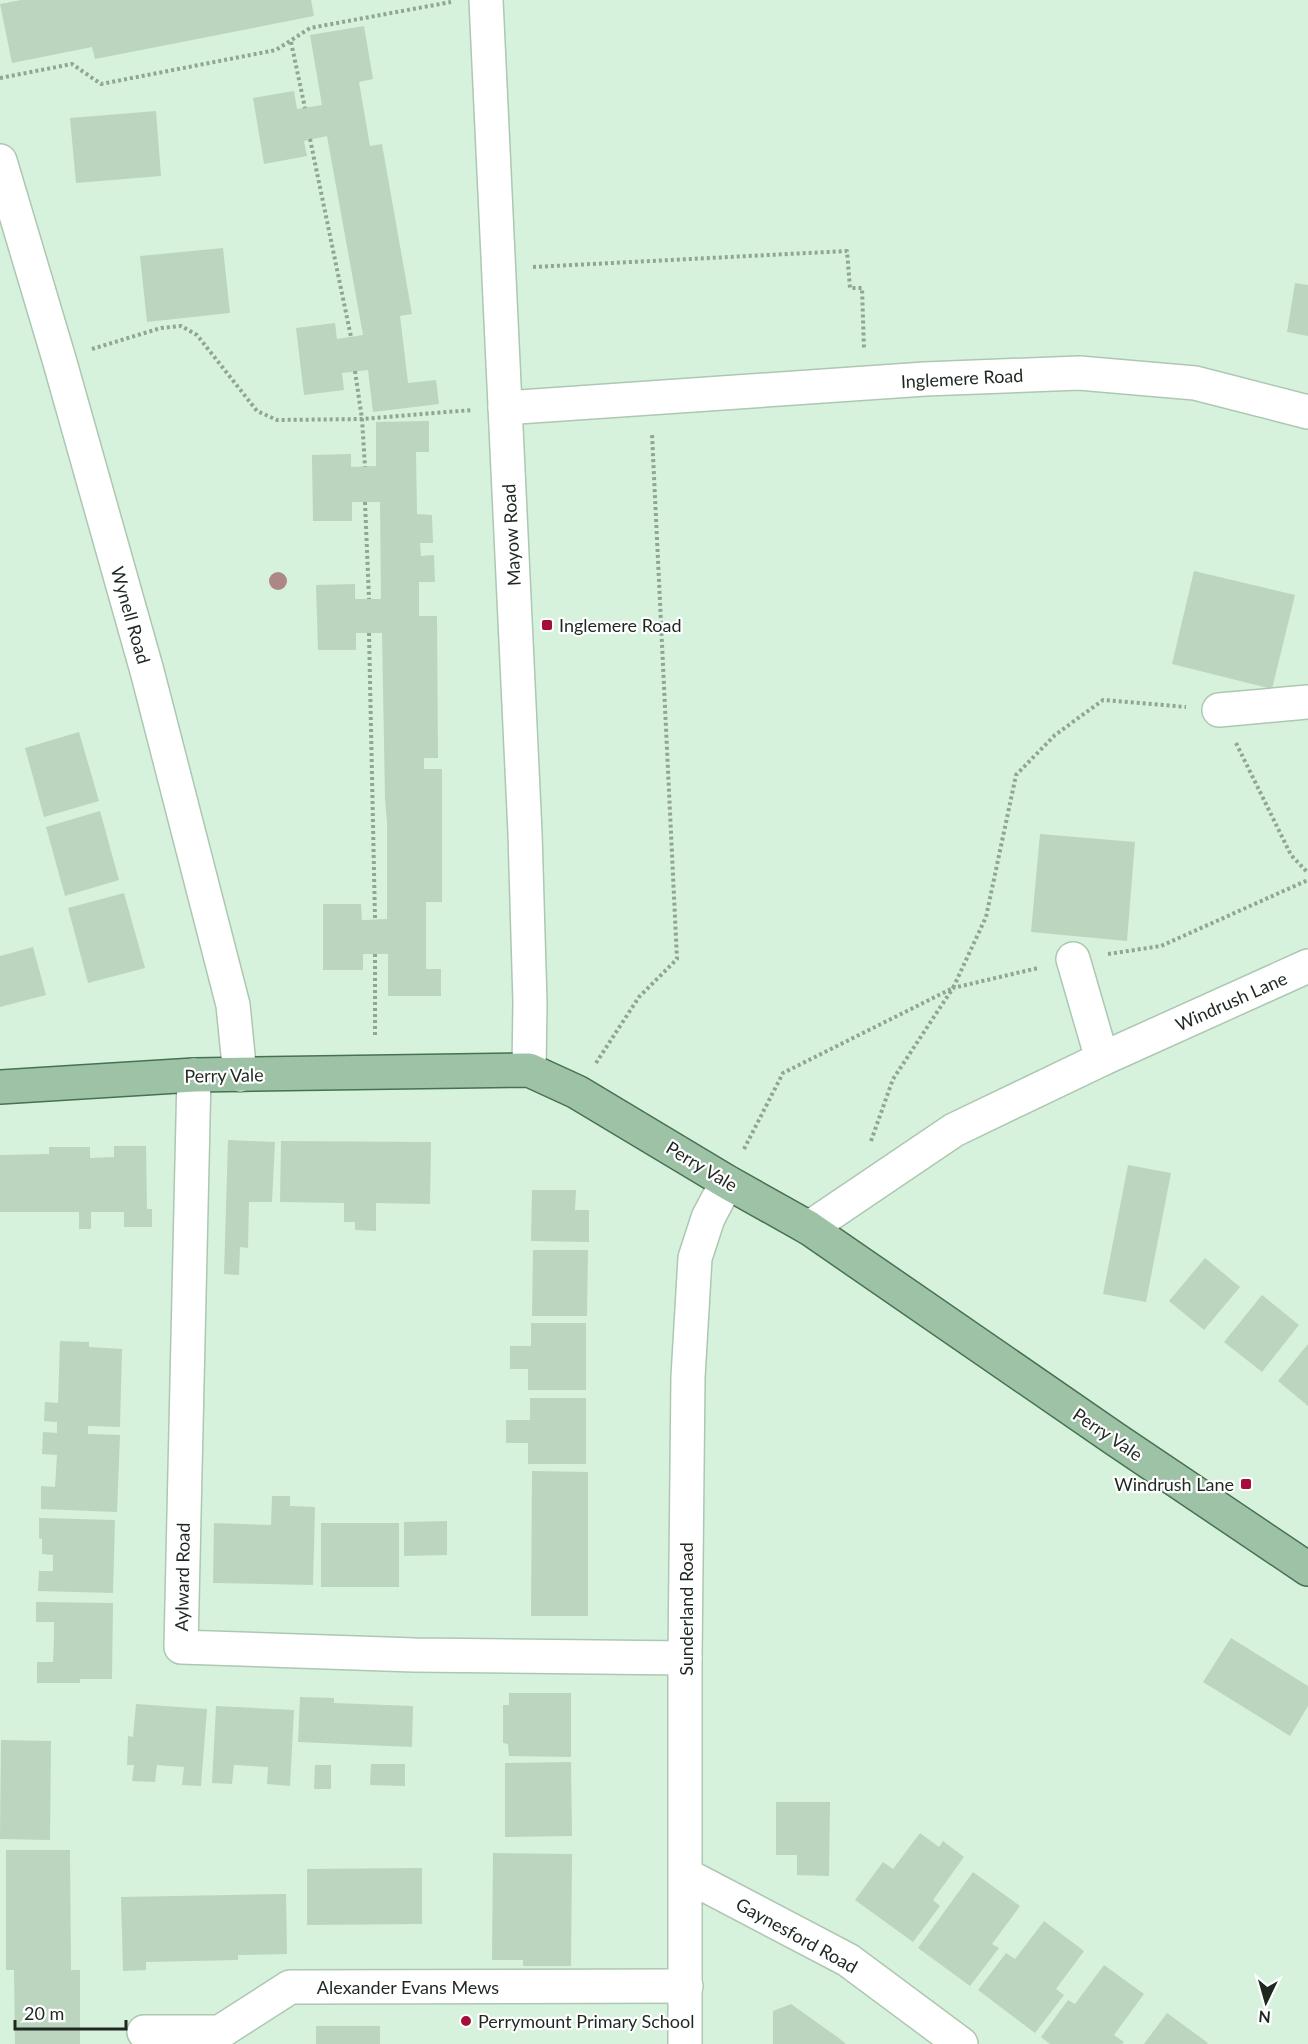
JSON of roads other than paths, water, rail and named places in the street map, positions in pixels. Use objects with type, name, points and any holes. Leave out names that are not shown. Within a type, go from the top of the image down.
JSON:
[{"type":"main road","name":"Perry Vale","points":[[0,1087],[194,1075],[529,1070],[577,1092],[727,1182],[809,1227],[1115,1439],[1308,1569]]},
{"type":"street","name":"Mayow Road","points":[[486,0],[525,833],[530,1004],[529,1070]]},
{"type":"street","name":"Wynell Road","points":[[0,161],[59,359],[147,671],[233,1005],[240,1075]]},
{"type":"street","name":"Inglemere Road","points":[[505,408],[865,383],[1079,373],[1195,383],[1308,412]]},
{"type":"street","points":[[1219,710],[1308,702]]},
{"type":"street","points":[[1073,959],[1102,1059]]},
{"type":"street","name":"Windrush Lane","points":[[809,1227],[954,1130],[1102,1059],[1308,966]]},
{"type":"street","name":"Aylward Road","points":[[194,1075],[181,1647],[414,1655],[685,1659]]},
{"type":"street","name":"Sunderland Road","points":[[685,2044],[688,1377],[695,1258],[708,1218],[727,1182]]},
{"type":"street","name":"Gaynesford Road","points":[[686,1875],[848,1960],[961,2044]]},
{"type":"street","name":"Alexander Evans Mews","points":[[144,2032],[220,2032],[290,1987],[686,1986]]},
{"type":"place","name":"Inglemere Road","points":[[547,625]]},
{"type":"place","name":"Windrush Lane","points":[[1246,1484]]},
{"type":"place","name":"Perrymount Primary School","points":[[466,2021]]}]
